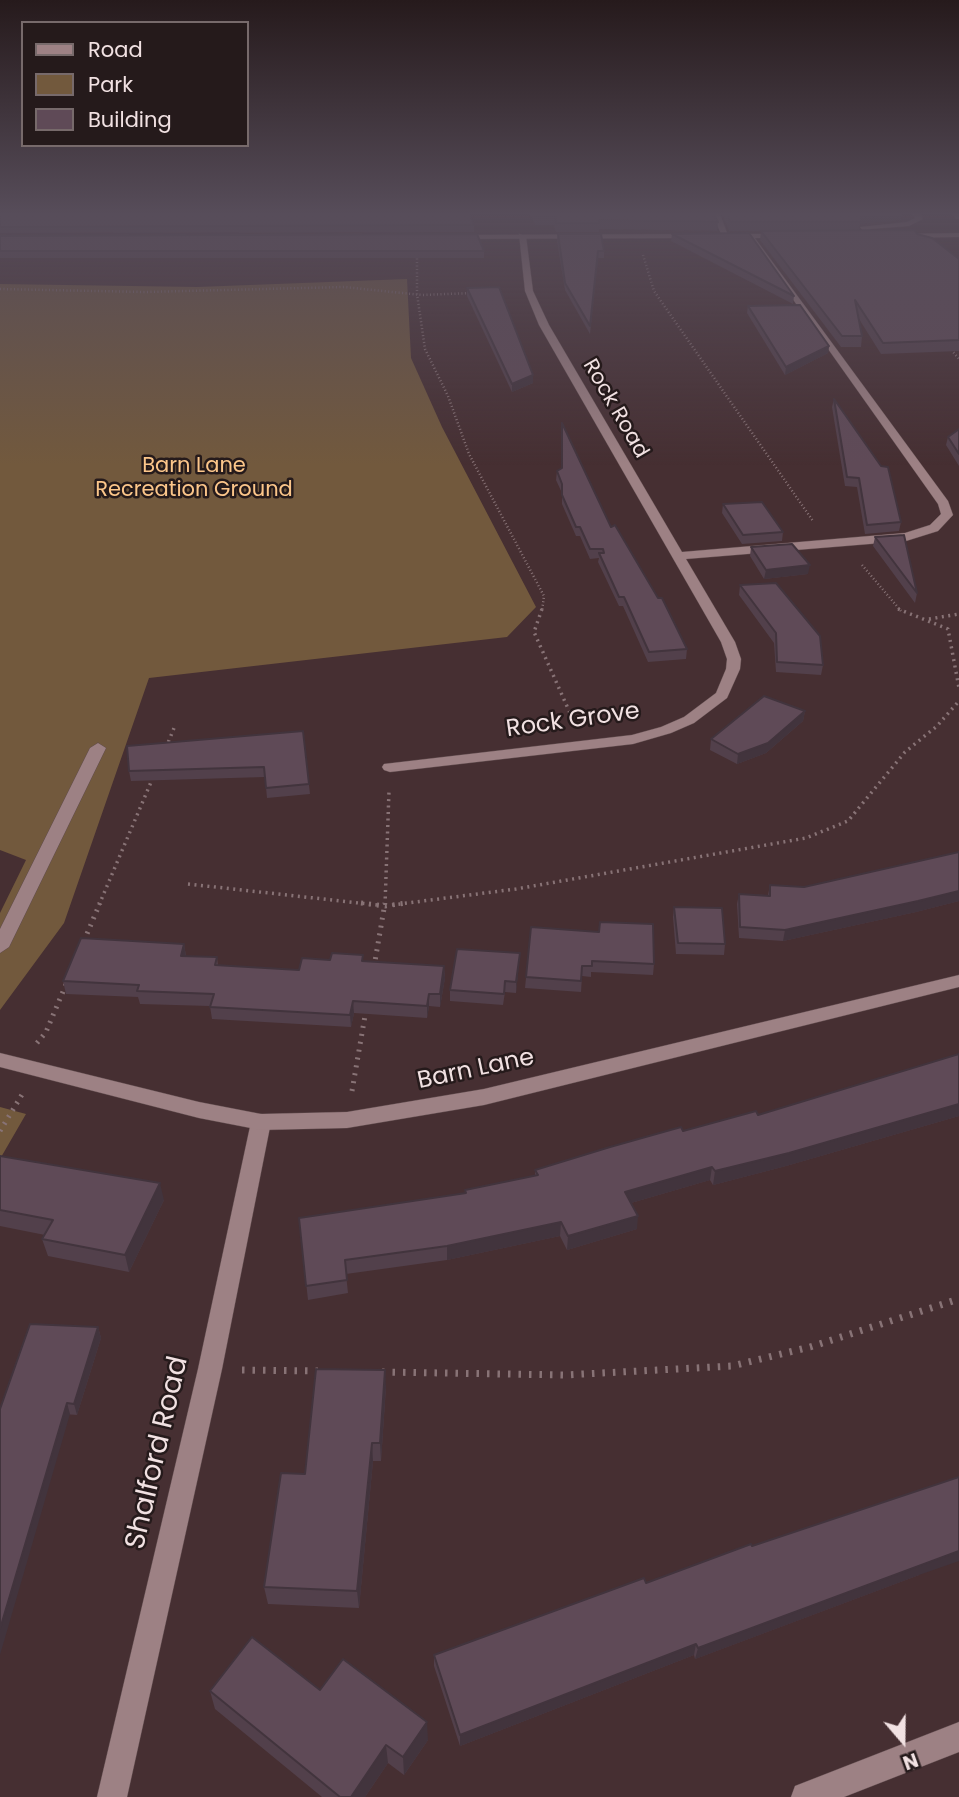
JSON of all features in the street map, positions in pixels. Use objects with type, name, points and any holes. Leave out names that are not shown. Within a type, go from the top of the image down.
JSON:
[{"type":"street","name":"Rock Road","points":[[532,298],[544,325],[678,556]]},
{"type":"street","points":[[678,556],[906,537],[934,528],[947,514],[944,504],[796,298]]},
{"type":"street","name":"Rock Grove","points":[[390,767],[633,739],[689,720],[722,695],[733,669],[734,659],[728,642],[678,556]]},
{"type":"street","points":[[0,947],[97,748]]},
{"type":"street","name":"Barn Lane","points":[[18,1065],[199,1110],[261,1122],[347,1120],[484,1097],[959,981]]},
{"type":"street","name":"Shalford Road","points":[[112,1797],[210,1369],[261,1122]]},
{"type":"street","points":[[806,1797],[959,1737]]},
{"type":"path","points":[[418,298],[425,349],[448,396],[469,454],[544,596],[541,617],[534,632],[584,745]]},
{"type":"path","points":[[659,298],[830,544]]},
{"type":"path","points":[[943,340],[959,359]]},
{"type":"path","points":[[844,543],[898,610],[929,619],[948,629],[959,688]]},
{"type":"path","points":[[929,619],[959,614]]},
{"type":"path","points":[[188,884],[385,906],[516,889],[806,838],[848,821],[905,752],[937,726],[959,701]]},
{"type":"path","points":[[163,753],[174,728]]},
{"type":"path","points":[[83,943],[158,766]]},
{"type":"path","points":[[373,972],[385,906],[390,767]]},
{"type":"path","points":[[0,1131],[18,1065],[46,1032],[67,981]]},
{"type":"path","points":[[347,1120],[368,999]]},
{"type":"path","points":[[373,1372],[565,1375],[732,1366],[810,1347],[959,1299]]},
{"type":"path","points":[[210,1369],[332,1371]]},
{"type":"green space","name":"Barn Lane Recreation Ground","points":[[0,298],[408,298],[411,358],[442,427],[536,607],[507,637],[149,678],[64,923],[0,1010],[0,913],[26,860],[0,850]]},
{"type":"green space","points":[[0,1107],[26,1114],[0,1159]]},
{"type":"building","points":[[472,298],[503,298],[533,375],[512,384]]},
{"type":"building","points":[[574,298],[593,298],[590,326]]},
{"type":"building","points":[[813,298],[959,298],[959,340],[883,343],[855,300],[862,336],[842,336]]},
{"type":"building","points":[[800,305],[829,346],[786,367],[748,306]]},
{"type":"building","points":[[834,399],[881,466],[888,467],[901,522],[867,525],[859,478],[847,477]]},
{"type":"building","points":[[562,423],[611,527],[615,525],[658,598],[662,598],[687,649],[649,652],[624,597],[619,597],[599,553],[604,553],[603,549],[590,549],[580,527],[576,527],[562,495],[562,484],[557,471],[562,468]]},
{"type":"building","points":[[959,429],[959,454],[948,437]]},
{"type":"building","points":[[762,502],[783,532],[743,535],[723,504]]},
{"type":"building","points":[[904,535],[917,593],[875,537]]},
{"type":"building","points":[[792,544],[810,565],[766,570],[751,547]]},
{"type":"building","points":[[776,583],[820,636],[823,665],[777,662],[776,633],[740,585]]},
{"type":"building","points":[[764,696],[805,711],[768,743],[738,754],[711,739]]},
{"type":"building","points":[[303,731],[309,784],[266,788],[264,767],[129,771],[127,746]]},
{"type":"building","points":[[959,852],[959,891],[785,930],[740,927],[739,894],[770,896],[770,885],[804,887]]},
{"type":"building","points":[[674,907],[722,908],[725,944],[678,943]]},
{"type":"building","points":[[600,922],[653,924],[654,964],[592,961],[592,966],[582,966],[581,981],[526,977],[531,927],[599,932]]},
{"type":"building","points":[[81,938],[184,944],[181,956],[217,957],[215,965],[299,970],[302,958],[330,960],[332,953],[363,955],[362,961],[444,966],[440,994],[429,994],[427,1006],[353,1001],[350,1015],[210,1007],[214,994],[137,991],[139,985],[63,981]]},
{"type":"building","points":[[457,949],[520,953],[516,982],[505,981],[504,994],[450,990]]},
{"type":"building","points":[[959,1054],[959,1104],[789,1153],[715,1171],[712,1167],[625,1192],[638,1216],[568,1236],[561,1222],[447,1246],[345,1260],[347,1280],[306,1286],[299,1218],[466,1193],[465,1190],[538,1175],[535,1170],[610,1147],[681,1127],[683,1131],[756,1111],[758,1115]]},
{"type":"building","points":[[0,1156],[160,1183],[125,1255],[42,1239],[53,1220],[0,1210]]},
{"type":"building","points":[[30,1324],[98,1327],[74,1404],[67,1403],[0,1629],[0,1409]]},
{"type":"building","points":[[316,1369],[385,1370],[380,1443],[372,1443],[357,1591],[264,1587],[281,1473],[305,1474]]},
{"type":"building","points":[[959,1477],[959,1551],[698,1648],[696,1644],[460,1735],[434,1655],[644,1578],[646,1583],[751,1544],[752,1546]]},
{"type":"building","points":[[252,1637],[320,1690],[343,1659],[427,1722],[403,1757],[386,1745],[351,1797],[340,1797],[210,1691]]}]
